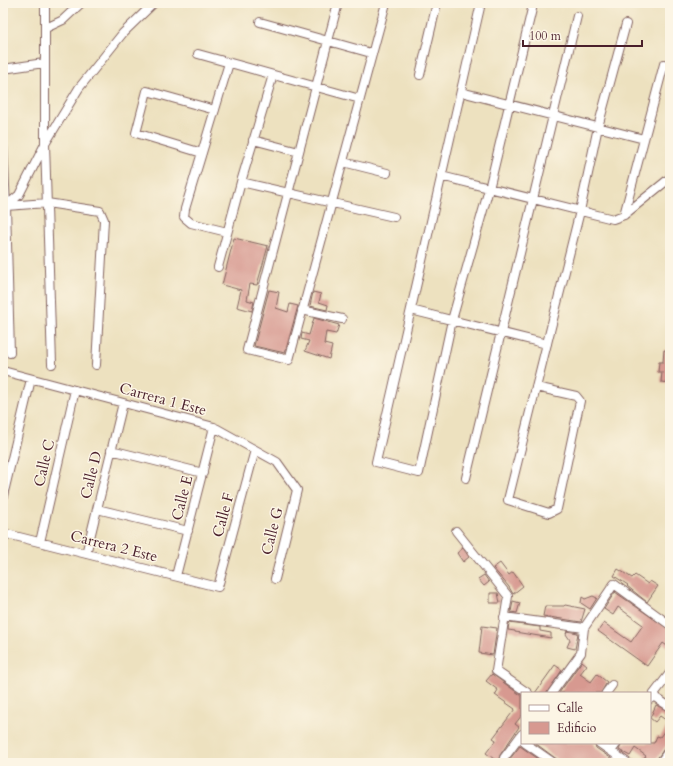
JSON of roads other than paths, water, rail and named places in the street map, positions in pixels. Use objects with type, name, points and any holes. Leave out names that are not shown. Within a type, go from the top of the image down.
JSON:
[{"type":"street","points":[[45,3],[45,144],[52,364]]},
{"type":"street","points":[[46,28],[63,20],[80,3]]},
{"type":"street","points":[[5,206],[19,195],[45,144],[79,88],[123,33],[154,3]]},
{"type":"street","points":[[338,3],[247,350],[289,360],[360,99],[371,53],[386,3]]},
{"type":"street","points":[[420,75],[437,3]]},
{"type":"street","points":[[481,3],[376,462],[419,473],[452,320],[489,189],[508,104],[532,9]]},
{"type":"street","points":[[466,478],[577,16]]},
{"type":"street","points":[[260,22],[371,53]]},
{"type":"street","points":[[536,387],[576,396],[580,401],[558,508],[549,513],[508,500],[536,387],[580,211],[598,127],[626,24]]},
{"type":"street","points":[[198,54],[360,99]]},
{"type":"street","points":[[3,69],[44,62]]},
{"type":"street","points":[[227,232],[191,223],[184,217],[185,208],[229,63]]},
{"type":"street","points":[[624,215],[664,64]]},
{"type":"street","points":[[218,267],[253,140],[273,75]]},
{"type":"street","points":[[202,153],[136,133],[147,91],[215,110]]},
{"type":"street","points":[[460,92],[644,139]]},
{"type":"street","points":[[253,140],[299,152]]},
{"type":"street","points":[[3,145],[10,353]]},
{"type":"street","points":[[343,162],[387,173]]},
{"type":"street","points":[[441,176],[614,219],[624,215],[670,178]]},
{"type":"street","points":[[241,182],[331,204],[394,217]]},
{"type":"street","points":[[5,206],[47,203],[100,211],[104,220],[96,365]]},
{"type":"street","points":[[302,310],[342,320]]},
{"type":"street","points":[[411,310],[547,344]]},
{"type":"street","name":"Carrera 1 Este","points":[[3,371],[214,427],[277,462],[297,490]]},
{"type":"street","points":[[3,496],[31,379]]},
{"type":"street","name":"Calle C","points":[[40,542],[75,390]]},
{"type":"street","name":"Calle D","points":[[86,554],[123,403]]},
{"type":"street","name":"Calle E","points":[[176,576],[214,427]]},
{"type":"street","points":[[112,450],[203,473]]},
{"type":"street","name":"Calle F","points":[[218,587],[255,450]]},
{"type":"street","name":"Calle G","points":[[275,579],[297,490]]},
{"type":"street","points":[[97,510],[188,531]]},
{"type":"street","points":[[456,531],[508,596],[496,671],[527,692]]},
{"type":"street","name":"Carrera 2 Este","points":[[3,533],[218,587]]},
{"type":"street","points":[[553,692],[581,653],[584,628],[614,584],[670,625]]},
{"type":"street","points":[[504,617],[584,628]]},
{"type":"street","points":[[670,673],[651,697],[670,707]]},
{"type":"street","points":[[607,692],[612,685]]},
{"type":"street","points":[[504,763],[504,758],[521,740]]},
{"type":"street","points":[[529,744],[554,763]]},
{"type":"street","points":[[600,744],[628,763]]},
{"type":"street","points":[[611,751],[616,744]]},
{"type":"street","points":[[660,763],[670,749]]}]
